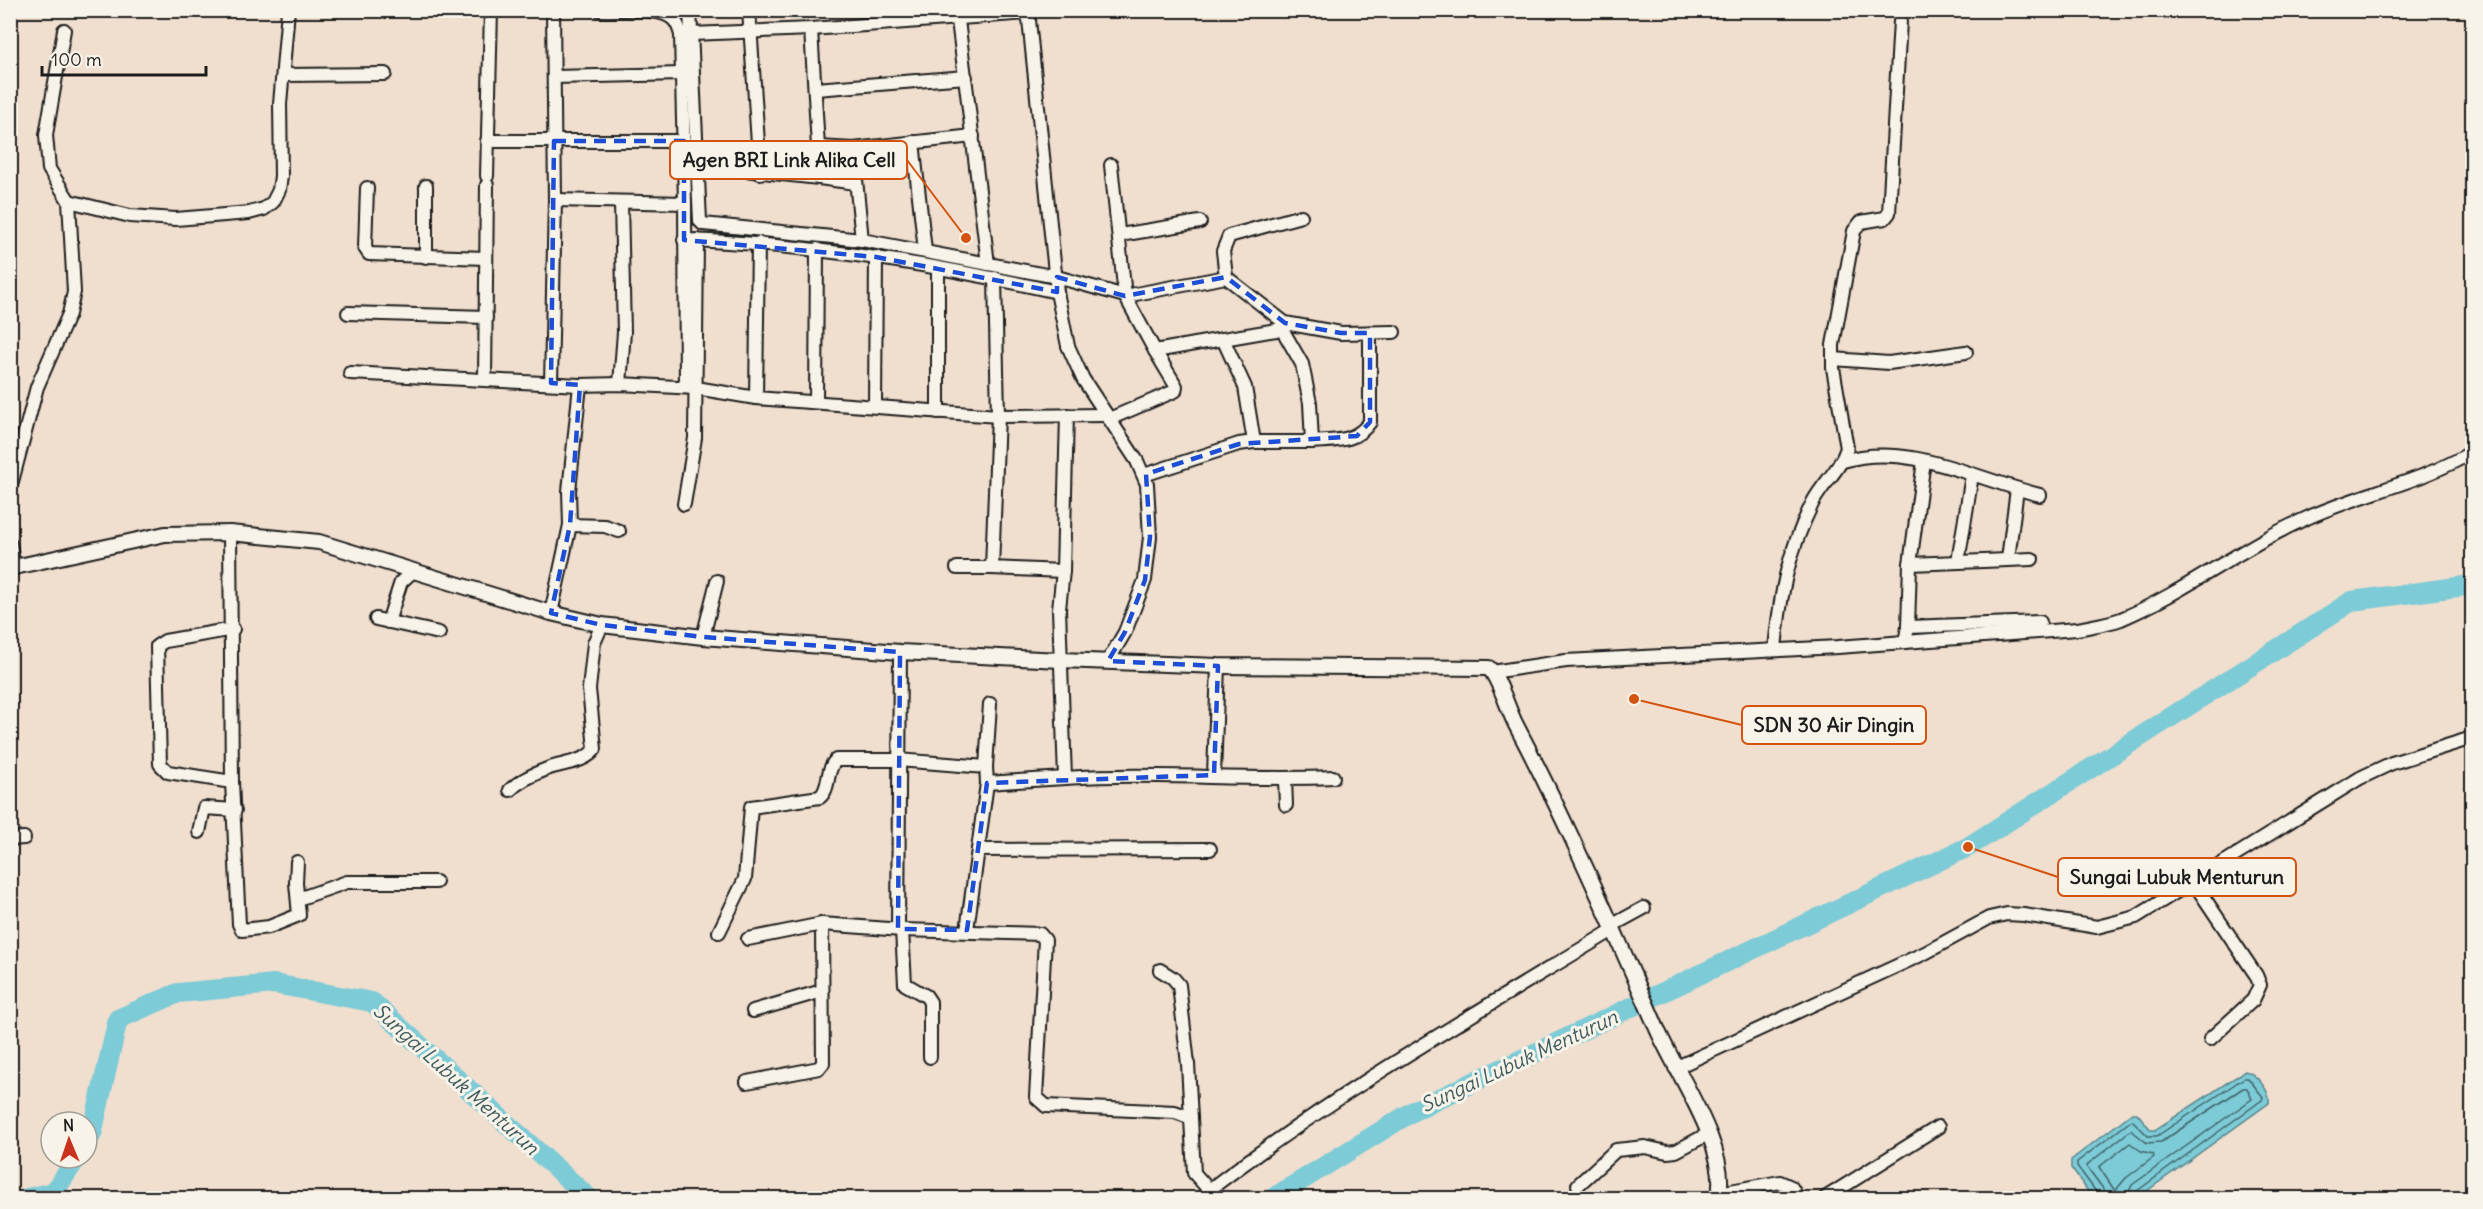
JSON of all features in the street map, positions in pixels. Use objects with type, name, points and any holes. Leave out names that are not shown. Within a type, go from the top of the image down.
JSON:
[{"type":"street","points":[[69,201],[106,211],[154,218],[199,218],[249,213],[264,209],[273,202],[279,189],[280,104],[288,10]]},
{"type":"street","points":[[485,380],[487,141],[491,10]]},
{"type":"street","points":[[551,383],[555,200],[553,10]]},
{"type":"street","points":[[600,10],[654,11],[667,14],[675,21],[681,35],[685,203],[690,240],[691,388],[695,438],[684,504]]},
{"type":"street","points":[[690,10],[700,221],[703,224],[862,240],[1057,277],[1125,296],[1226,277]]},
{"type":"street","points":[[749,10],[760,173]]},
{"type":"street","points":[[691,34],[811,29],[958,14],[1028,12],[1057,292],[1068,346],[1083,379],[1144,475],[1150,537],[1145,580],[1125,632],[1108,661]]},
{"type":"street","points":[[958,14],[987,264]]},
{"type":"street","points":[[1775,648],[1788,560],[1814,499],[1843,461],[1846,436],[1842,427],[1833,359],[1836,320],[1854,231],[1862,222],[1885,218],[1889,213],[1900,21]]},
{"type":"street","points":[[811,29],[819,178]]},
{"type":"street","points":[[10,489],[37,387],[69,314],[74,292],[69,201],[49,169],[46,135],[64,30]]},
{"type":"street","points":[[284,75],[385,74]]},
{"type":"street","points":[[554,77],[682,74]]},
{"type":"street","points":[[816,89],[966,77]]},
{"type":"street","points":[[818,147],[853,149],[973,136]]},
{"type":"street","points":[[487,141],[684,141]]},
{"type":"street","points":[[913,142],[925,251]]},
{"type":"street","points":[[853,149],[862,240]]},
{"type":"street","points":[[698,165],[856,183]]},
{"type":"street","points":[[350,373],[580,385],[620,384],[691,388],[756,398],[998,416],[1108,417],[1175,391],[1176,386],[1125,296],[1111,165]]},
{"type":"street","points":[[426,186],[426,257]]},
{"type":"street","points":[[367,188],[366,252],[426,257],[486,258]]},
{"type":"street","points":[[555,200],[685,203]]},
{"type":"street","points":[[620,384],[624,332],[621,203]]},
{"type":"street","points":[[1301,216],[1229,236],[1223,250],[1226,277],[1284,326],[1302,364],[1310,403],[1312,442]]},
{"type":"street","points":[[1120,235],[1200,222]]},
{"type":"street","points":[[690,240],[758,243],[876,257],[938,267],[1057,292]]},
{"type":"street","points":[[756,398],[758,243]]},
{"type":"street","points":[[816,402],[817,249]]},
{"type":"street","points":[[875,406],[876,257]]},
{"type":"street","points":[[938,267],[938,412]]},
{"type":"street","points":[[992,568],[998,416],[994,278]]},
{"type":"street","points":[[348,313],[486,317]]},
{"type":"street","points":[[1155,351],[1284,326],[1341,333],[1394,332]]},
{"type":"street","points":[[1144,475],[1239,444],[1349,440],[1362,432],[1370,422],[1370,333]]},
{"type":"street","points":[[1223,339],[1245,387],[1254,442]]},
{"type":"street","points":[[1833,359],[1889,363],[1966,352]]},
{"type":"street","points":[[551,613],[570,525],[569,491],[580,385]]},
{"type":"street","points":[[1065,778],[1059,609],[1063,571],[1067,415]]},
{"type":"street","points":[[10,544],[12,567],[165,534],[230,533],[319,542],[551,613],[602,625],[703,638],[900,652],[1061,660],[1218,666],[1482,667],[1492,672],[1566,662],[1905,642],[2077,629],[2121,619],[2306,518],[2419,479],[2472,452]]},
{"type":"street","points":[[1843,461],[1863,455],[1890,454],[1924,461],[2040,495]]},
{"type":"street","points":[[1905,642],[1908,627],[1910,564],[1924,461]]},
{"type":"street","points":[[1958,562],[1972,475]]},
{"type":"street","points":[[2008,559],[2017,489]]},
{"type":"street","points":[[570,525],[605,526],[619,531]]},
{"type":"street","points":[[230,533],[233,629],[232,782],[239,924],[242,930],[269,927],[297,918],[301,910],[298,899],[297,862]]},
{"type":"street","points":[[1910,564],[2032,559]]},
{"type":"street","points":[[957,568],[1063,571]]},
{"type":"street","points":[[413,571],[401,582],[382,621],[439,633]]},
{"type":"street","points":[[703,638],[717,580]]},
{"type":"street","points":[[1908,627],[2040,622]]},
{"type":"street","points":[[510,790],[518,782],[548,768],[587,757],[594,749],[589,689],[594,643],[602,625]]},
{"type":"street","points":[[232,782],[168,772],[162,768],[157,646],[165,641],[233,629]]},
{"type":"street","points":[[900,652],[898,760],[900,929],[904,981],[907,986],[926,996],[930,1002],[930,1057]]},
{"type":"street","points":[[1214,775],[1218,666]]},
{"type":"street","points":[[1492,672],[1631,968],[1672,1063],[1708,1134],[1718,1160],[1719,1196],[1780,1182],[1791,1187],[1798,1198]]},
{"type":"street","points":[[967,930],[987,783],[990,704]]},
{"type":"street","points":[[1672,1063],[1925,953],[1989,918],[2007,914],[2024,915],[2097,927],[2136,918],[2194,883],[2246,847],[2360,778],[2392,763],[2472,738]]},
{"type":"street","points":[[718,932],[745,879],[751,807],[820,797],[825,792],[832,764],[841,759],[898,760],[986,767]]},
{"type":"street","points":[[987,783],[1065,778],[1214,775],[1285,779],[1333,777]]},
{"type":"street","points":[[1285,779],[1286,804]]},
{"type":"street","points":[[200,832],[204,808],[235,810]]},
{"type":"street","points":[[10,839],[24,838]]},
{"type":"street","points":[[978,850],[1210,849]]},
{"type":"street","points":[[298,899],[347,882],[436,882]]},
{"type":"street","points":[[2194,883],[2256,975],[2260,985],[2253,1000],[2210,1039]]},
{"type":"street","points":[[1161,970],[1179,985],[1194,1173],[1206,1194],[1267,1146],[1341,1096],[1644,908]]},
{"type":"street","points":[[747,1082],[822,1065],[822,924]]},
{"type":"street","points":[[748,939],[822,924],[1036,933],[1044,938],[1036,1097],[1040,1103],[1046,1106],[1166,1111],[1191,1118]]},
{"type":"street","points":[[753,1011],[822,992]]},
{"type":"street","points":[[1825,1198],[1938,1127]]},
{"type":"street","points":[[1578,1185],[1616,1150],[1645,1147],[1667,1152],[1676,1151],[1708,1134]]},
{"type":"highlighted area","points":[[554,141],[684,141],[684,240],[876,257],[1057,292],[1057,277],[1125,296],[1226,277],[1285,323],[1341,333],[1370,333],[1370,422],[1357,436],[1239,444],[1146,474],[1150,537],[1145,580],[1125,632],[1108,661],[1218,666],[1214,775],[987,783],[967,930],[898,929],[900,652],[703,637],[602,625],[551,613],[570,525],[580,385],[551,383]]},
{"type":"water","points":[[2245,1071],[2254,1075],[2262,1084],[2268,1094],[2269,1103],[2137,1198],[2093,1198],[2071,1168],[2071,1160],[2132,1113],[2137,1113],[2151,1130],[2155,1130]]},
{"type":"waterway","name":"Sungai Lubuk Menturun","points":[[1273,1198],[1415,1110],[1968,847],[2352,601],[2472,585]]},
{"type":"waterway","name":"Sungai Lubuk Menturun","points":[[97,1110],[118,1019],[178,993],[274,984],[372,1002],[589,1198]]},
{"type":"waterway","name":"Sungai Lubuk Menturun","points":[[27,1198],[54,1192],[69,1170]]},
{"type":"place","name":"Agen BRI Link Alika Cell","points":[[966,238]]},
{"type":"place","name":"SDN 30 Air Dingin","points":[[1634,699]]},
{"type":"place","name":"Sungai Lubuk Menturun","points":[[1968,847]]}]
